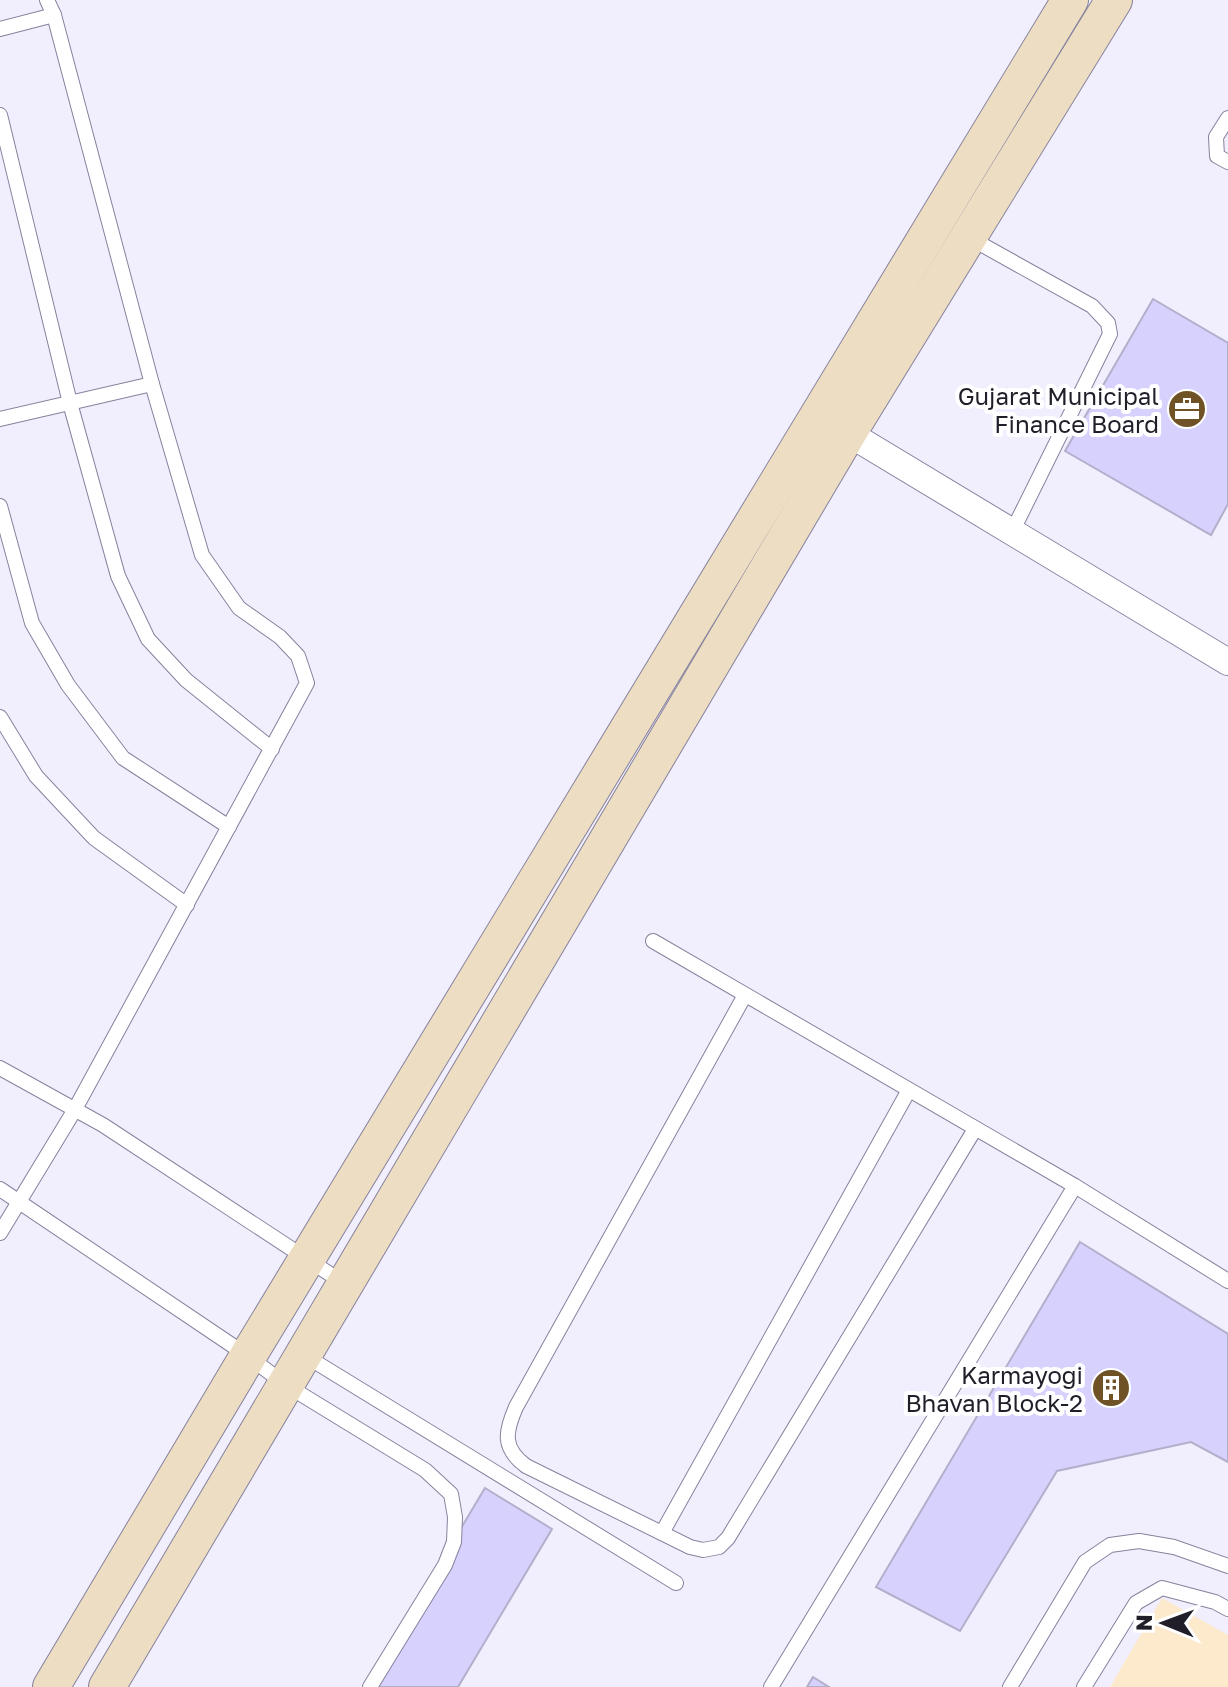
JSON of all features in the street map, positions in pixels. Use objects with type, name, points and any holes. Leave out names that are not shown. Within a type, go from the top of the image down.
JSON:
[{"type":"street","points":[[51,1687],[248,1356],[1070,0]]},
{"type":"street","points":[[107,1687],[848,433],[1114,0]]},
{"type":"street","points":[[979,149],[1009,169]]},
{"type":"street","points":[[813,425],[848,433],[1228,662]]},
{"type":"lane","points":[[0,1233],[74,1111],[307,683],[298,656],[280,637],[239,608],[202,555],[152,384],[54,15],[47,0]]},
{"type":"lane","points":[[0,29],[54,15]]},
{"type":"lane","points":[[0,115],[70,403],[118,576],[148,639],[186,680],[272,749]]},
{"type":"lane","points":[[1228,118],[1216,137],[1217,156],[1228,162]]},
{"type":"lane","points":[[968,237],[1092,306],[1108,323],[1110,334],[1012,532]]},
{"type":"lane","points":[[0,419],[152,384]]},
{"type":"lane","points":[[0,506],[32,623],[68,685],[123,758],[229,827]]},
{"type":"lane","points":[[0,717],[36,776],[94,838],[187,905]]},
{"type":"lane","points":[[653,941],[1075,1186],[1228,1281]]},
{"type":"lane","points":[[745,995],[516,1407],[508,1425],[508,1443],[515,1458],[526,1466],[690,1547],[703,1550],[719,1547],[728,1538],[975,1129]]},
{"type":"lane","points":[[0,1068],[103,1125],[346,1285]]},
{"type":"lane","points":[[662,1533],[909,1090]]},
{"type":"lane","points":[[771,1687],[1075,1186]]},
{"type":"lane","points":[[0,1189],[248,1356],[295,1370],[676,1583]]},
{"type":"lane","points":[[295,1370],[425,1470],[451,1494],[455,1517],[454,1542],[445,1565],[370,1687]]},
{"type":"lane","points":[[1010,1687],[1085,1562],[1110,1545],[1139,1541],[1174,1547],[1228,1566]]},
{"type":"lane","points":[[1084,1687],[1136,1603],[1162,1588],[1215,1602],[1228,1609]]},
{"type":"shaded area","points":[[0,0],[1228,0],[1228,1687],[0,1687]]},
{"type":"shaded area","points":[[1162,1598],[1228,1635],[1228,1687],[1110,1687]]},
{"type":"building","points":[[1153,299],[1228,343],[1228,504],[1211,535],[1065,451]]},
{"type":"building","name":"Karmayogi Bhavan Block-2","points":[[1080,1242],[1228,1334],[1228,1462],[1191,1442],[1057,1471],[960,1631],[876,1587]]},
{"type":"building","points":[[485,1488],[552,1529],[458,1687],[366,1687]]},
{"type":"building","points":[[813,1677],[829,1687],[807,1687]]},
{"type":"place","name":"Gujarat Municipal Finance Board","points":[[1187,409]]},
{"type":"place","name":"Karmayogi Bhavan Block-2","points":[[1111,1388]]}]
